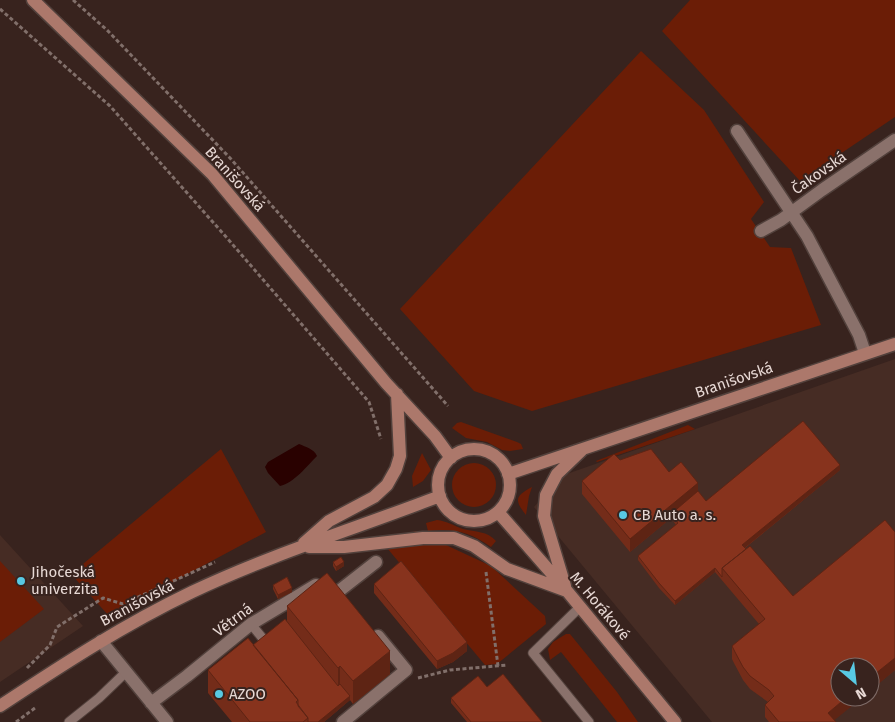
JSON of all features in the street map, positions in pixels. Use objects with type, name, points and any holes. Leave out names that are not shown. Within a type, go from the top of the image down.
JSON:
[{"type":"street","name":"Branišovská","points":[[33,0],[212,174],[397,394],[435,436],[451,458]]},
{"type":"street","points":[[737,131],[807,236],[859,335],[866,353]]},
{"type":"street","name":"Čakovská","points":[[761,231],[781,220],[895,140]]},
{"type":"street","name":"Branišovská","points":[[508,474],[895,344]]},
{"type":"street","name":"Branišovská","points":[[299,548],[329,521],[374,497],[387,485],[396,469],[400,456],[397,394]]},
{"type":"street","name":"Branišovská","points":[[567,591],[544,516],[546,495],[557,474],[584,448]]},
{"type":"street","points":[[468,450],[481,450],[497,458],[506,468],[508,474],[510,484],[508,497],[498,512],[483,520],[461,519],[445,507],[440,496],[438,484],[443,467],[451,458],[468,450]]},
{"type":"street","name":"Branišovská","points":[[0,706],[101,641],[192,592],[275,557],[440,496]]},
{"type":"street","name":"M. Horákové","points":[[498,512],[567,591],[674,722]]},
{"type":"street","name":"Branišovská","points":[[299,548],[344,547],[423,538],[454,538],[474,546],[507,569],[567,591]]},
{"type":"street","name":"Větrná","points":[[152,703],[251,624],[317,584],[327,581],[342,595],[376,562]]},
{"type":"street","points":[[343,722],[406,670],[370,627]]},
{"type":"street","points":[[101,641],[167,722]]},
{"type":"lane","points":[[580,607],[533,653],[589,722]]},
{"type":"lane","points":[[251,624],[264,640]]},
{"type":"lane","points":[[69,722],[99,698],[126,672]]},
{"type":"path","points":[[73,0],[107,30],[230,158],[448,406]]},
{"type":"path","points":[[0,10],[110,106],[368,402],[381,439]]},
{"type":"path","points":[[33,663],[50,645],[57,627],[103,598],[123,604],[215,562]]},
{"type":"path","points":[[485,566],[498,666]]},
{"type":"path","points":[[406,670],[414,679],[450,670],[507,665]]},
{"type":"path","points":[[16,722],[35,708]]},
{"type":"shaded area","points":[[690,0],[895,0],[895,117],[800,181],[662,31]]},
{"type":"shaded area","points":[[641,51],[704,110],[764,202],[751,219],[770,247],[791,248],[821,325],[532,411],[474,391],[400,309]]},
{"type":"shaded area","points":[[895,359],[895,722],[712,722],[534,507],[561,476]]},
{"type":"shaded area","points":[[461,422],[517,442],[521,444],[523,449],[502,450],[487,442],[466,438],[452,428]]},
{"type":"shaded area","points":[[688,425],[695,429],[596,461]]},
{"type":"shaded area","points":[[299,444],[312,450],[317,456],[295,478],[280,486],[265,467],[268,462]]},
{"type":"shaded area","points":[[221,449],[266,532],[109,616],[71,574]]},
{"type":"shaded area","points":[[422,453],[431,470],[423,481],[413,487],[412,476]]},
{"type":"shaded area","points":[[474,463],[486,467],[492,473],[496,485],[492,497],[486,503],[474,507],[462,503],[456,497],[452,485],[456,473],[462,467]]},
{"type":"shaded area","points":[[532,487],[526,515],[519,506],[518,499],[522,493]]},
{"type":"shaded area","points":[[437,520],[463,529],[477,531],[496,541],[491,547],[461,532],[446,530],[428,531],[426,523]]},
{"type":"shaded area","points":[[416,531],[491,566],[545,616],[546,624],[497,664],[485,665],[382,542]]},
{"type":"shaded area","name":"Jihočeská univerzita","points":[[0,535],[83,626],[0,682]]},
{"type":"shaded area","points":[[0,561],[44,609],[0,642]]},
{"type":"shaded area","points":[[566,634],[570,634],[617,692],[638,722],[617,722],[561,652],[550,660],[548,649],[553,642]]},
{"type":"building","points":[[803,421],[840,465],[742,545],[746,549],[722,568],[722,577],[715,568],[675,601],[638,556],[678,523],[671,514],[698,491],[706,501]]},
{"type":"building","points":[[651,449],[669,472],[681,462],[698,483],[630,539],[582,481],[614,454],[620,460]]},
{"type":"building","points":[[885,520],[895,532],[895,658],[880,670],[880,657],[830,657],[830,707],[835,707],[828,713],[836,722],[779,722],[765,705],[774,696],[750,676],[732,646],[765,619],[722,568],[750,546],[793,596]]},
{"type":"building","points":[[341,557],[344,562],[336,567],[333,562]]},
{"type":"building","points":[[401,561],[467,642],[453,653],[437,661],[374,584]]},
{"type":"building","points":[[327,573],[390,651],[353,681],[340,666],[338,668],[287,606]]},
{"type":"building","points":[[287,577],[292,588],[278,595],[273,585]]},
{"type":"building","points":[[285,619],[338,686],[340,684],[350,696],[318,722],[308,722],[308,718],[298,706],[298,700],[253,645]]},
{"type":"building","points":[[248,638],[298,700],[296,702],[308,718],[303,722],[250,722],[208,670]]},
{"type":"building","points":[[503,674],[542,722],[471,722],[451,698],[478,676],[487,687]]},
{"type":"place","name":"CB Auto a. s.","points":[[623,515]]},
{"type":"place","name":"Jihočeská univerzita","points":[[21,581]]},
{"type":"place","name":"AZOO","points":[[219,694]]}]
